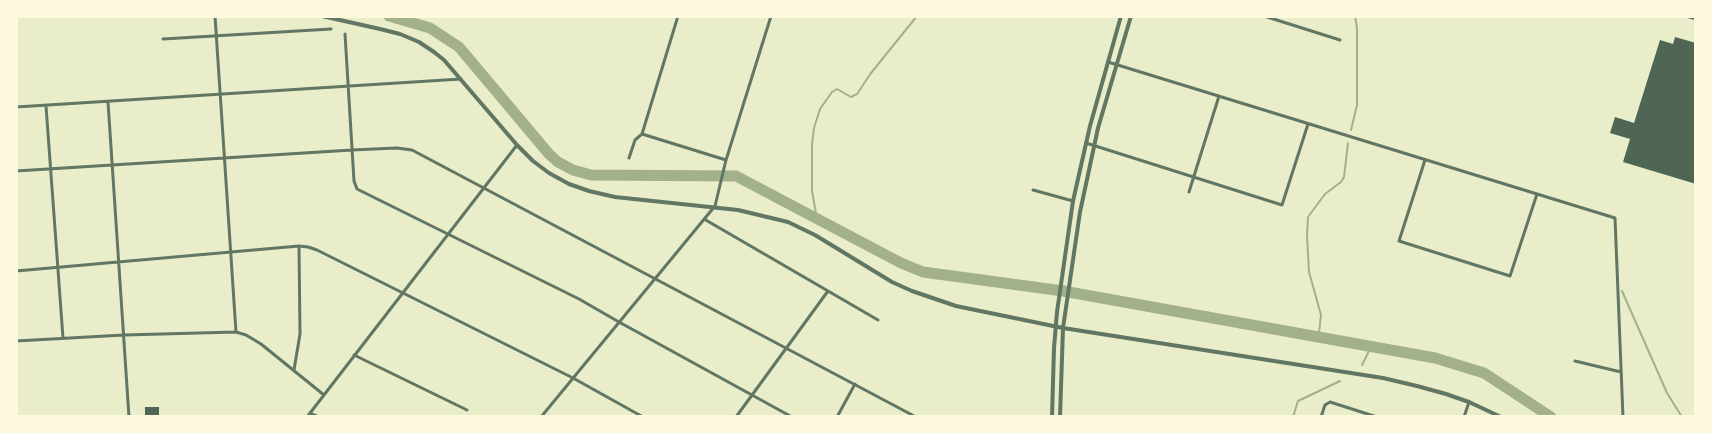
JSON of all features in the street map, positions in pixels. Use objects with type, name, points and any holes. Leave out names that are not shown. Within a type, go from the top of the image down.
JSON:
[{"type":"street","points":[[215,16],[236,332]]},
{"type":"street","points":[[322,16],[380,28],[419,42],[444,60],[533,161],[569,184],[589,191],[615,197],[715,206],[761,214],[788,222],[835,247],[892,282],[932,299],[956,306],[1063,328],[1383,378],[1469,402],[1501,417]]},
{"type":"street","points":[[629,158],[635,140],[642,134],[678,16]]},
{"type":"street","points":[[541,417],[715,206],[726,160],[771,16]]},
{"type":"street","points":[[1052,417],[1055,326],[1060,283],[1074,201],[1086,143],[1122,16]]},
{"type":"street","points":[[1060,417],[1063,328],[1080,212],[1094,145],[1130,16]]},
{"type":"street","points":[[1264,16],[1340,40]]},
{"type":"street","points":[[1686,16],[1696,19]]},
{"type":"street","points":[[163,39],[331,29]]},
{"type":"street","points":[[345,34],[354,181],[357,189],[579,298],[792,417]]},
{"type":"street","points":[[1108,62],[1615,218],[1623,417]]},
{"type":"street","points":[[16,107],[461,80]]},
{"type":"street","points":[[1189,192],[1219,96]]},
{"type":"street","points":[[108,102],[129,417]]},
{"type":"street","points":[[46,106],[63,338]]},
{"type":"street","points":[[1086,143],[1282,205],[1308,124]]},
{"type":"street","points":[[642,134],[726,160]]},
{"type":"street","points":[[307,417],[517,145]]},
{"type":"street","points":[[16,171],[352,150],[397,148],[412,150],[916,417]]},
{"type":"street","points":[[1424,160],[1399,241],[1510,276],[1537,194]]},
{"type":"street","points":[[1033,190],[1074,201]]},
{"type":"street","points":[[704,219],[878,320]]},
{"type":"street","points":[[294,370],[300,323],[299,246]]},
{"type":"street","points":[[16,271],[299,246],[317,250],[573,378],[642,417]]},
{"type":"street","points":[[736,417],[828,291]]},
{"type":"street","points":[[16,341],[124,335],[236,332],[253,338],[324,395]]},
{"type":"street","points":[[354,355],[467,410]]},
{"type":"street","points":[[1575,361],[1621,372]]},
{"type":"street","points":[[837,417],[855,384]]},
{"type":"street","points":[[1321,417],[1327,403],[1334,402],[1377,417]]},
{"type":"street","points":[[1464,417],[1469,402]]},
{"type":"street","points":[[310,413],[319,417]]},
{"type":"building","points":[[1675,37],[1696,43],[1696,184],[1623,162],[1630,139],[1610,133],[1615,117],[1634,123],[1660,40],[1673,44]]},
{"type":"building","points":[[145,407],[159,407],[159,417],[145,417]]},
{"type":"waterway","points":[[389,16],[430,28],[459,47],[549,154],[558,162],[573,170],[591,175],[736,176],[901,263],[923,272],[1063,291],[1435,358],[1484,373],[1551,417]]},
{"type":"waterway","points":[[817,219],[812,191],[812,144],[814,128],[820,109],[832,92],[837,89],[851,97],[857,94],[871,73],[917,16]]},
{"type":"waterway","points":[[1351,130],[1357,105],[1357,28],[1355,16]]},
{"type":"waterway","points":[[1321,338],[1319,333],[1321,315],[1309,272],[1308,217],[1325,194],[1341,182],[1344,177],[1348,143]]},
{"type":"waterway","points":[[1622,291],[1667,393],[1682,417]]},
{"type":"waterway","points":[[1362,365],[1371,347]]},
{"type":"waterway","points":[[1293,417],[1298,401],[1340,381]]}]
